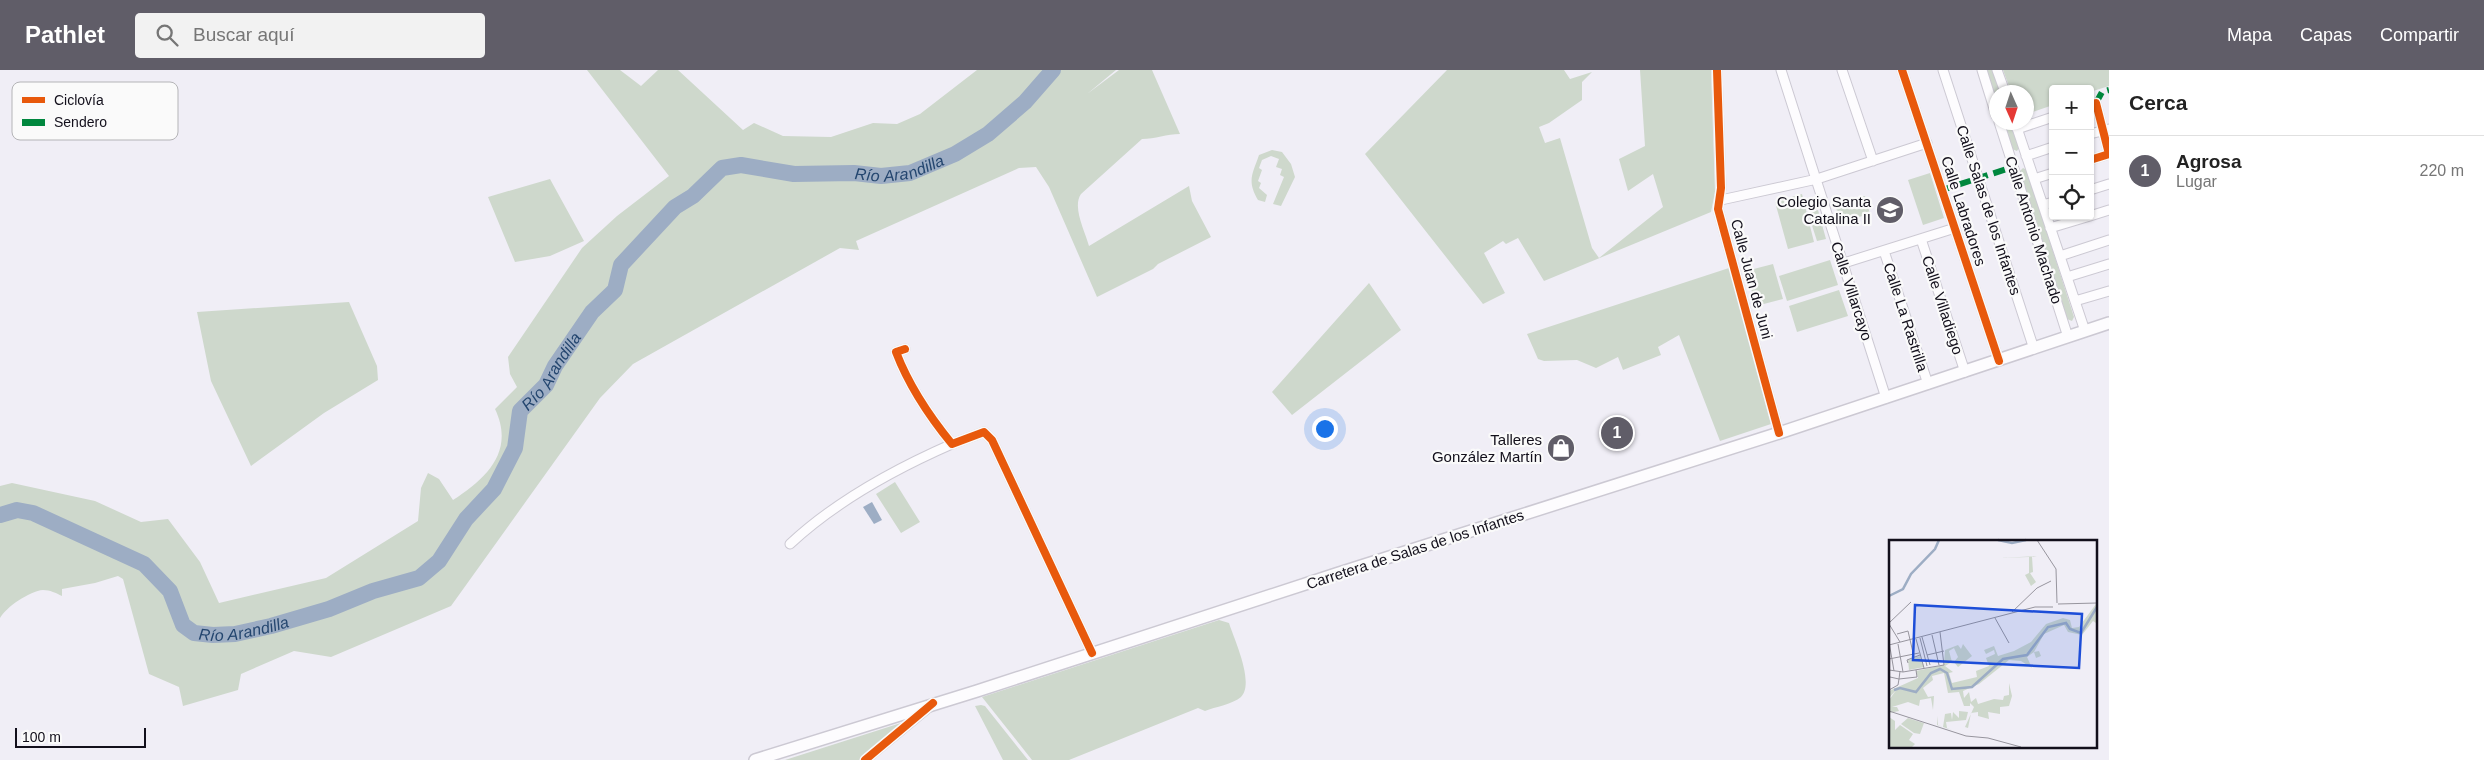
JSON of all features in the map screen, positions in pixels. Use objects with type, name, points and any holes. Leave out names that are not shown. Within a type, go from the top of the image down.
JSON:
[{"type":"main road","name":"Carretera de Salas de los Infantes","points":[[754,760],[1779,433],[2109,323]]},
{"type":"street","name":"Calle Juan de Juni","points":[[1717,70],[1721,200],[1718,209],[1779,433]]},
{"type":"street","name":"Calle Villarcayo","points":[[1781,70],[1886,398]]},
{"type":"street","points":[[1842,70],[1873,161]]},
{"type":"street","name":"Calle Labradores","points":[[1902,70],[1999,361]]},
{"type":"street","name":"Calle Salas de los Infantes","points":[[1943,70],[2034,349]]},
{"type":"street","points":[[1982,70],[1989,93]]},
{"type":"street","points":[[1997,70],[2002,85]]},
{"type":"street","points":[[2094,106],[2105,129],[2109,154],[2094,159]]},
{"type":"street","points":[[2034,122],[2049,118]]},
{"type":"street","name":"Calle Antonio Machado","points":[[2001,130],[2013,167],[2076,335]]},
{"type":"street","name":"Calle Antonio Machado","points":[[2017,130],[2075,301],[2076,335]]},
{"type":"street","points":[[1721,200],[1816,179],[1927,144]]},
{"type":"street","points":[[2013,167],[2049,149]]},
{"type":"street","points":[[2034,179],[2049,174]]},
{"type":"street","points":[[2094,189],[2109,184]]},
{"type":"street","points":[[2043,205],[2049,203]]},
{"type":"street","points":[[2094,215],[2109,210]]},
{"type":"street","points":[[2050,228],[2077,220]]},
{"type":"street","points":[[1844,263],[1955,228]]},
{"type":"street","name":"Calle Villadiego","points":[[1921,239],[1965,372]]},
{"type":"street","points":[[2060,256],[2109,240]]},
{"type":"street","name":"Calle La Rastrilla","points":[[1884,251],[1928,384]]},
{"type":"street","points":[[2067,277],[2109,264]]},
{"type":"street","points":[[2075,301],[2109,290]]},
{"type":"street","points":[[905,349],[896,352],[904,372],[931,419],[952,444]]},
{"type":"street","points":[[790,544],[816,520],[911,462],[984,432],[992,440],[1092,653]]},
{"type":"street","points":[[865,760],[933,703]]},
{"type":"shaded area","points":[[587,70],[620,70],[641,86],[658,70],[678,70],[743,130],[754,123],[783,136],[831,137],[873,123],[897,124],[920,114],[977,70],[1116,70],[1087,94],[1119,70],[1152,70],[1180,134],[1142,139],[1081,194],[1078,206],[1080,219],[1089,246],[1189,186],[1192,201],[1211,237],[1097,297],[1049,187],[1036,167],[1019,168],[856,241],[859,250],[840,248],[633,364],[600,398],[451,606],[331,657],[294,651],[241,674],[238,690],[183,706],[179,687],[149,674],[123,579],[118,576],[95,583],[62,589],[62,596],[48,591],[38,591],[25,596],[0,618],[0,486],[12,483],[95,501],[141,522],[168,519],[200,562],[219,603],[326,578],[418,521],[421,488],[428,473],[439,479],[453,500],[487,473],[494,462],[502,438],[495,409],[517,387],[510,374],[508,357],[582,248],[617,216],[669,176]]},
{"type":"shaded area","points":[[1447,70],[1564,70],[1570,79],[1592,72],[1582,82],[1582,100],[1549,123],[1539,127],[1545,143],[1560,138],[1592,248],[1599,258],[1663,207],[1653,174],[1628,191],[1619,159],[1645,146],[1640,70],[1711,70],[1715,192],[1711,212],[1544,281],[1518,238],[1506,244],[1503,241],[1484,253],[1505,293],[1483,304],[1365,154]]},
{"type":"shaded area","points":[[1986,70],[1994,70],[1999,85],[1991,85]]},
{"type":"shaded area","points":[[2003,70],[2109,70],[2109,86],[2094,91],[2094,85],[2049,85],[2049,106],[2034,112],[2034,85],[2008,85]]},
{"type":"shaded area","points":[[2005,130],[2013,130],[2019,148],[2017,151],[2012,149]]},
{"type":"shaded area","points":[[1272,150],[1282,152],[1291,164],[1295,177],[1281,206],[1273,204],[1284,177],[1280,175],[1282,169],[1276,167],[1279,159],[1271,156],[1262,160],[1259,168],[1262,170],[1258,181],[1261,183],[1259,188],[1267,195],[1265,202],[1258,200],[1252,183],[1259,155]]},
{"type":"shaded area","points":[[2023,168],[2027,170],[2074,317],[2072,321],[2067,319],[2019,172]]},
{"type":"shaded area","points":[[1930,173],[1944,218],[1923,225],[1908,180]]},
{"type":"shaded area","points":[[550,179],[584,241],[550,256],[515,262],[488,197]]},
{"type":"shaded area","points":[[1802,194],[1814,242],[1788,249],[1775,202]]},
{"type":"shaded area","points":[[1865,196],[1870,214],[1840,222],[1835,204]]},
{"type":"shaded area","points":[[1818,210],[1826,239],[1817,241],[1808,213]]},
{"type":"shaded area","points":[[1830,260],[1838,285],[1787,301],[1779,276]]},
{"type":"shaded area","points":[[1773,264],[1783,299],[1756,306],[1746,271]]},
{"type":"shaded area","points":[[1729,268],[1771,424],[1720,441],[1679,335],[1658,347],[1661,355],[1623,370],[1618,357],[1596,368],[1577,360],[1544,361],[1538,359],[1527,334]]},
{"type":"shaded area","points":[[1369,283],[1401,330],[1292,415],[1272,392]]},
{"type":"shaded area","points":[[1839,290],[1848,316],[1797,332],[1789,306]]},
{"type":"shaded area","points":[[349,302],[377,366],[378,380],[324,413],[251,466],[211,381],[197,312]]},
{"type":"shaded area","points":[[895,482],[920,522],[901,533],[876,494]]},
{"type":"shaded area","points":[[1219,620],[1229,623],[1242,661],[1246,682],[1245,690],[1241,697],[1205,711],[1198,708],[1069,760],[1032,760],[982,697]]},
{"type":"shaded area","points":[[975,706],[985,706],[1028,760],[1003,760]]},
{"type":"shaded area","points":[[904,722],[902,726],[861,760],[785,760]]},
{"type":"water","points":[[872,502],[882,520],[874,524],[863,507]]},
{"type":"waterway","name":"Río Arandilla","points":[[0,515],[17,510],[33,513],[144,564],[170,591],[183,625],[194,633],[213,635],[235,634],[271,626],[329,609],[373,591],[419,578],[439,561],[466,519],[494,489],[515,448],[520,411],[546,385],[555,366],[592,312],[615,290],[621,265],[675,207],[693,196],[722,168],[741,165],[794,174],[854,173],[881,176],[910,173],[955,154],[988,134],[1025,102],[1053,70]]},
{"type":"marked path","points":[[2096,103],[2102,92],[2109,90]]},
{"type":"marked path","points":[[1942,190],[2013,167]]},
{"type":"cycle path","points":[[1717,70],[1721,188],[1718,209],[1779,433]]},
{"type":"cycle path","points":[[1902,70],[1999,361]]},
{"type":"cycle path","points":[[2094,104],[2096,103],[2109,154],[2094,159]]},
{"type":"cycle path","points":[[905,349],[896,352],[907,377],[935,423],[952,444],[984,432],[992,440],[1092,653]]},
{"type":"cycle path","points":[[865,760],[933,703]]},
{"type":"place","name":"Colegio Santa Catalina II","points":[[1890,210]]},
{"type":"place","name":"Agrosa","points":[[1617,433]]},
{"type":"place","name":"Talleres González Martín","points":[[1561,448]]}]
